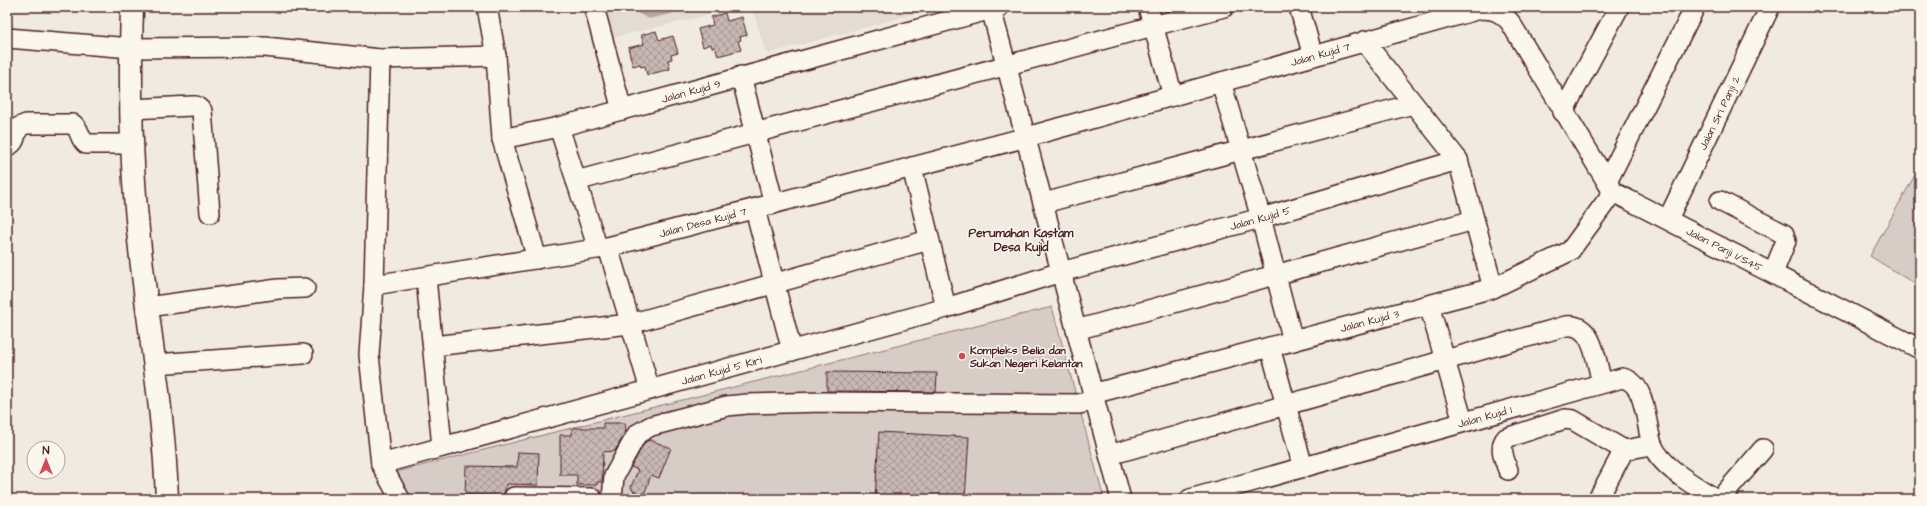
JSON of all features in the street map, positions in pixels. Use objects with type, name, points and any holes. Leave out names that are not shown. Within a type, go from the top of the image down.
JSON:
[{"type":"main road","points":[[132,7],[131,109],[137,219],[162,429],[167,499]]},
{"type":"street","points":[[487,7],[496,56],[502,140],[537,259]]},
{"type":"street","points":[[594,7],[622,110]]},
{"type":"street","points":[[1148,7],[1173,96]]},
{"type":"street","points":[[576,181],[1224,7]]},
{"type":"street","points":[[1299,7],[1313,56]]},
{"type":"street","points":[[1610,187],[1563,112],[1619,7]]},
{"type":"street","name":"Jalan Kujid 3","points":[[612,499],[614,476],[637,434],[651,426],[727,406],[824,402],[1079,404],[1093,397],[1270,347],[1493,288],[1570,251],[1610,187],[1695,7]]},
{"type":"street","name":"Jalan Sri Panji 2","points":[[1668,219],[1770,7]]},
{"type":"street","points":[[990,8],[1027,137],[1093,397],[1121,499]]},
{"type":"street","name":"Jalan Kujid 9","points":[[502,140],[559,127],[622,110],[990,8]]},
{"type":"street","name":"Jalan Kujid 7","points":[[1027,137],[1480,9],[1496,10],[1504,15],[1510,22],[1563,112]]},
{"type":"street","points":[[7,38],[131,48],[265,47],[380,59],[496,56]]},
{"type":"street","points":[[1364,41],[1458,160],[1493,288]]},
{"type":"street","points":[[380,59],[374,285],[369,355],[381,464],[400,499]]},
{"type":"street","points":[[741,76],[774,204]]},
{"type":"street","points":[[1221,82],[1261,218],[1293,341]]},
{"type":"street","points":[[1044,203],[1241,152],[1413,104]]},
{"type":"street","points":[[131,109],[196,106],[202,112],[210,212]]},
{"type":"street","points":[[7,146],[13,144],[19,127],[26,124],[73,124],[79,130],[81,138],[86,144],[132,144]]},
{"type":"street","points":[[559,127],[576,181],[603,248],[630,324],[650,390]]},
{"type":"street","name":"Jalan Desa Kujid 7","points":[[374,285],[603,248],[1027,137]]},
{"type":"street","name":"Jalan Kujid 5","points":[[1061,272],[1261,218],[1458,160]]},
{"type":"street","points":[[912,167],[946,308]]},
{"type":"street","name":"Jalan Panji 1/S45","points":[[1610,187],[1668,219],[1920,349]]},
{"type":"street","points":[[1720,201],[1784,234],[1786,241],[1785,245],[1773,273]]},
{"type":"street","points":[[755,209],[792,351]]},
{"type":"street","points":[[1076,330],[1474,220]]},
{"type":"street","points":[[432,346],[630,324],[929,240]]},
{"type":"street","name":"Jalan Kujid 5 Kiri","points":[[381,464],[946,308],[1061,272]]},
{"type":"street","points":[[426,277],[442,447]]},
{"type":"street","points":[[147,307],[278,289],[305,288]]},
{"type":"street","points":[[1430,305],[1463,422]]},
{"type":"street","points":[[1109,455],[1572,325],[1578,326],[1587,333],[1602,383]]},
{"type":"street","points":[[1270,347],[1303,467]]},
{"type":"street","points":[[154,364],[303,354]]},
{"type":"street","name":"Jalan Kujid 1","points":[[1190,499],[1622,378],[1628,379],[1637,386],[1652,446],[1666,464],[1682,479],[1716,499]]},
{"type":"street","points":[[1508,470],[1502,449],[1503,441],[1506,438],[1565,419],[1573,420],[1624,450],[1652,446]]},
{"type":"street","points":[[1720,499],[1763,449]]},
{"type":"street","points":[[1598,499],[1624,450]]},
{"type":"street","points":[[514,499],[514,497],[592,498]]},
{"type":"shaded area","points":[[600,7],[743,7],[610,38]]},
{"type":"shaded area","points":[[752,7],[940,7],[766,54]]},
{"type":"shaded area","points":[[1920,166],[1920,289],[1918,286],[1870,256]]},
{"type":"shaded area","name":"Kompleks Belia dan Sukan Negeri Kelantan","points":[[1052,307],[1104,499],[406,499],[392,473]]},
{"type":"building","points":[[725,13],[727,21],[742,17],[747,35],[740,37],[741,40],[738,41],[741,50],[718,56],[715,47],[712,48],[711,44],[703,47],[698,29],[713,25],[711,17]]},
{"type":"building","points":[[656,31],[659,40],[673,36],[678,53],[671,55],[672,59],[668,60],[670,69],[647,75],[645,66],[641,67],[640,64],[633,66],[628,48],[644,44],[641,35]]},
{"type":"building","points":[[827,372],[937,373],[936,392],[827,391]]},
{"type":"building","points":[[603,423],[625,423],[626,431],[615,451],[603,452],[602,482],[597,482],[597,485],[577,485],[577,475],[560,475],[560,435],[572,435],[572,428],[603,428]]},
{"type":"building","points":[[879,432],[969,437],[965,499],[875,499]]},
{"type":"building","points":[[650,440],[671,448],[659,478],[651,475],[645,492],[641,494],[633,491],[631,487],[638,470],[631,467],[645,442]]},
{"type":"building","points":[[518,452],[539,453],[538,485],[507,484],[503,496],[465,495],[466,466],[517,467]]},
{"type":"waterway","points":[[642,7],[650,11],[668,7]]},
{"type":"place","name":"Kompleks Belia dan Sukan Negeri Kelantan","points":[[962,356]]},
{"type":"district","name":"Perumahan Kastam Desa Kujid","points":[[1021,240]]}]
